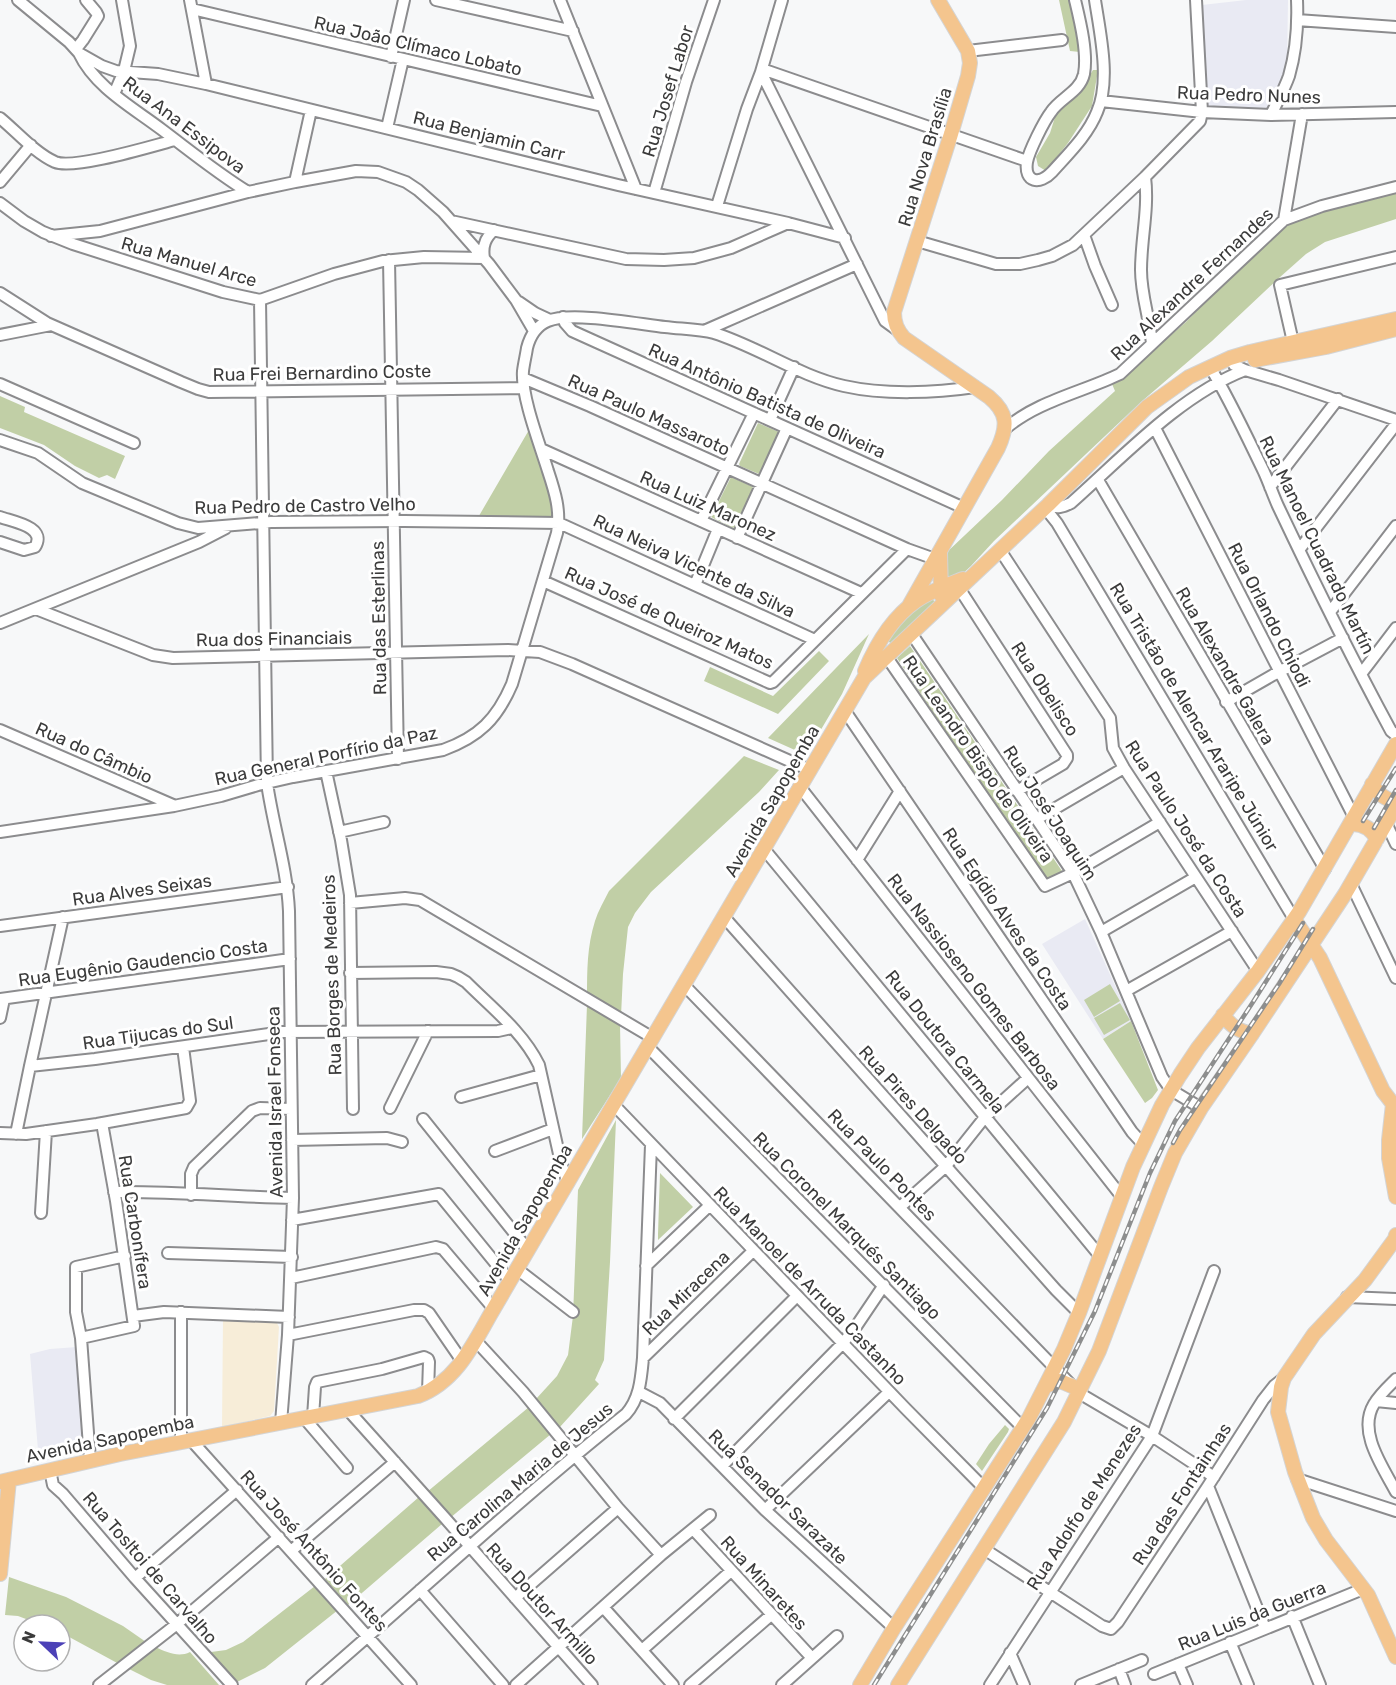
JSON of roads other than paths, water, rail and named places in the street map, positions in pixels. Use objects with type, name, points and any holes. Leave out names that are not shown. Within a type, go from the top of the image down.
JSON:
[{"type":"main road","points":[[938,0],[968,51]]},
{"type":"main road","name":"Rua Nova Brasília","points":[[896,328],[894,312],[968,76],[970,63],[968,51]]},
{"type":"main road","name":"Avenida Sapopemba","points":[[1213,366],[1239,368],[1266,353],[1293,342],[1396,319]]},
{"type":"main road","points":[[1326,347],[1330,340],[1375,324]]},
{"type":"main road","points":[[896,328],[904,338],[998,404],[1008,420],[998,448],[909,606]]},
{"type":"main road","name":"Avenida Sapopemba","points":[[4,1481],[90,1460],[418,1396],[448,1378],[476,1341],[864,678],[1047,507],[1065,501],[1147,407],[1189,377],[1230,358],[1326,347],[1396,329]]},
{"type":"main road","points":[[934,611],[939,604],[941,589],[937,556]]},
{"type":"main road","name":"Avenida Sapopemba","points":[[864,678],[865,670],[887,630],[909,606],[926,595],[971,577]]},
{"type":"main road","points":[[887,630],[886,644],[890,653]]},
{"type":"main road","points":[[860,1685],[894,1628],[1023,1428],[1047,1386],[1079,1313],[1143,1144],[1171,1090],[1198,1048],[1294,920],[1396,744]]},
{"type":"main road","points":[[898,1685],[1064,1422],[1077,1390],[1099,1351],[1164,1178],[1200,1108],[1312,945],[1351,884],[1396,804],[1382,796],[1372,784]]},
{"type":"main road","points":[[1352,821],[1372,831],[1377,839]]},
{"type":"main road","name":"Rua Tristão de Alencar Araripe Júnior","points":[[1294,920],[1320,958],[1383,1091],[1395,1103]]},
{"type":"main road","points":[[1223,1015],[1233,1027],[1252,1034]]},
{"type":"main road","points":[[1395,1103],[1389,1140],[1389,1158],[1396,1197]]},
{"type":"main road","points":[[1396,1235],[1365,1280],[1314,1334],[1284,1378],[1278,1412],[1298,1479],[1313,1518],[1326,1540],[1363,1588],[1376,1610],[1396,1657]]},
{"type":"main road","points":[[1047,1386],[1060,1381],[1077,1390]]},
{"type":"main road","points":[[0,1574],[4,1481]]},
{"type":"street","points":[[18,0],[77,51],[98,16],[86,0]]},
{"type":"street","points":[[114,94],[124,71],[130,46],[122,0]]},
{"type":"street","points":[[392,57],[404,0]]},
{"type":"street","points":[[436,0],[573,31]]},
{"type":"street","points":[[488,0],[493,13]]},
{"type":"street","points":[[560,0],[636,189]]},
{"type":"street","name":"Rua Josef Labor","points":[[654,192],[686,82],[714,0]]},
{"type":"street","points":[[717,206],[747,109],[762,71],[782,0]]},
{"type":"street","points":[[1075,0],[1084,53],[1084,73],[1075,89],[1052,109],[1027,161],[1027,170],[1034,181],[1047,178],[1085,133],[1097,113],[1101,101],[1103,70],[1095,0]]},
{"type":"street","points":[[917,241],[996,264],[1008,265],[1052,256],[1073,245],[1200,121],[1202,112],[1196,0]]},
{"type":"street","points":[[1271,115],[1290,73],[1298,20],[1297,0]]},
{"type":"street","points":[[191,5],[206,84]]},
{"type":"street","name":"Rua João Clímaco Lobato","points":[[191,5],[392,57],[602,106]]},
{"type":"street","points":[[1298,20],[1396,27]]},
{"type":"street","points":[[968,51],[1062,40]]},
{"type":"street","name":"Rua Benjamin Carr","points":[[77,51],[110,69],[158,74],[206,84],[845,238]]},
{"type":"street","name":"Rua Ana Essipova","points":[[77,51],[90,73],[114,94],[248,192],[356,171],[386,174],[406,182],[451,220],[484,258],[516,300],[534,331]]},
{"type":"street","points":[[387,128],[403,59]]},
{"type":"street","points":[[762,71],[1027,161]]},
{"type":"street","points":[[762,71],[885,321],[896,328]]},
{"type":"street","name":"Rua Pedro Nunes","points":[[1101,101],[1202,112],[1271,115],[1396,112]]},
{"type":"street","points":[[295,182],[311,110]]},
{"type":"street","points":[[1284,220],[1302,114]]},
{"type":"street","points":[[0,118],[32,145],[59,163],[81,163],[174,140]]},
{"type":"street","points":[[0,182],[32,145]]},
{"type":"street","points":[[1145,177],[1148,202],[1141,270],[1142,297],[1152,344]]},
{"type":"street","name":"Rua Alexandre Fernandes","points":[[1008,420],[1120,374],[1284,220],[1322,206],[1396,187]]},
{"type":"street","points":[[51,236],[100,231],[248,192]]},
{"type":"street","name":"Rua Manuel Arce","points":[[0,203],[24,221],[51,236],[223,292],[260,300],[366,265],[389,260],[424,257],[484,258]]},
{"type":"street","points":[[451,220],[626,259],[677,260],[731,249],[788,223]]},
{"type":"street","points":[[484,258],[483,244],[494,230]]},
{"type":"street","points":[[100,231],[97,242],[98,248],[104,255]]},
{"type":"street","points":[[1084,235],[1095,266],[1113,304]]},
{"type":"street","points":[[1293,342],[1280,285],[1396,257]]},
{"type":"street","name":"Rua das Esterlinas","points":[[389,260],[398,759]]},
{"type":"street","points":[[704,331],[857,264]]},
{"type":"street","name":"Rua Frei Bernardino Coste","points":[[0,293],[51,325],[209,392],[392,390],[523,383]]},
{"type":"street","name":"Avenida Israel Fonseca","points":[[260,300],[267,783],[288,887],[290,959],[292,1257],[281,1423]]},
{"type":"street","name":"Rua Ana Essipova","points":[[516,300],[550,320]]},
{"type":"street","points":[[878,305],[894,312]]},
{"type":"street","points":[[534,331],[541,324],[563,317],[704,331],[723,336],[828,382],[861,390],[949,391],[975,387]]},
{"type":"street","name":"Rua Antônio Batista de Oliveira","points":[[563,317],[572,331],[964,508]]},
{"type":"street","points":[[0,324],[13,333]]},
{"type":"street","points":[[0,336],[51,325]]},
{"type":"street","name":"Rua General Porfírio da Paz","points":[[0,833],[174,806],[267,783],[443,750],[460,744],[492,720],[512,684],[558,533],[556,496],[523,383],[528,347],[534,331]]},
{"type":"street","points":[[1266,353],[1279,380]]},
{"type":"street","name":"Rua Manoel Cuadrado Martín","points":[[1213,366],[1360,674],[1391,731],[1396,735]]},
{"type":"street","points":[[770,420],[794,367]]},
{"type":"street","points":[[1057,523],[1065,501],[1098,480],[1180,407],[1239,368],[1396,420]]},
{"type":"street","name":"Rua Paulo Massaroto","points":[[523,383],[590,406],[907,549],[937,556]]},
{"type":"street","points":[[0,384],[134,443]]},
{"type":"street","points":[[1270,487],[1338,399]]},
{"type":"street","points":[[701,521],[754,413]]},
{"type":"street","points":[[1299,550],[1396,424]]},
{"type":"street","points":[[737,538],[787,428]]},
{"type":"street","name":"Rua Orlando Chiodi","points":[[1155,428],[1279,671],[1352,821]]},
{"type":"street","name":"Rua Pedro de Castro Velho","points":[[0,440],[38,453],[82,483],[178,523],[207,528],[263,522],[559,523]]},
{"type":"street","name":"Rua Luiz Maronez","points":[[541,449],[861,593]]},
{"type":"street","name":"Rua Alexandre Galera","points":[[1098,480],[1325,869]]},
{"type":"street","name":"Rua Tristão de Alencar Araripe Júnior","points":[[1047,507],[1294,920]]},
{"type":"street","points":[[0,517],[28,526],[36,533],[38,539],[35,547],[24,550],[2,544]]},
{"type":"street","name":"Rua Neiva Vicente da Silva","points":[[559,523],[815,640]]},
{"type":"street","points":[[0,623],[199,542],[232,525]]},
{"type":"street","points":[[1330,612],[1396,526]]},
{"type":"street","points":[[694,585],[718,529]]},
{"type":"street","name":"Rua José de Queiroz Matos","points":[[543,581],[766,682],[773,682],[907,549]]},
{"type":"street","name":"Rua Paulo José da Costa","points":[[1000,550],[1110,718],[1113,748],[1125,768],[1258,971]]},
{"type":"street","name":"Rua Obelisco","points":[[959,588],[1067,755],[1063,764],[1017,791]]},
{"type":"street","name":"Rua dos Financiais","points":[[36,609],[134,648],[173,658],[522,650],[540,652],[572,664],[810,770]]},
{"type":"street","points":[[1360,674],[1396,628]]},
{"type":"street","name":"Rua José Joaquim","points":[[911,633],[1073,873],[1101,932],[1162,1077],[1171,1090],[1200,1108]]},
{"type":"street","points":[[1226,702],[1343,638]]},
{"type":"street","name":"Rua Leandro Bispo de Oliveira","points":[[890,653],[1044,884],[1047,886],[1073,873]]},
{"type":"street","name":"Rua Egídio Alves da Costa","points":[[845,711],[1132,1132],[1143,1144]]},
{"type":"street","name":"Rua do Câmbio","points":[[0,730],[174,806]]},
{"type":"street","points":[[1037,819],[1125,768]]},
{"type":"street","name":"Rua Borges de Medeiros","points":[[326,771],[346,870],[350,903],[353,1108]]},
{"type":"street","name":"Rua Nassioseno Gomes Barbosa","points":[[800,787],[1122,1197]]},
{"type":"street","points":[[857,860],[900,791]]},
{"type":"street","points":[[339,832],[384,822]]},
{"type":"street","points":[[1073,873],[1160,822]]},
{"type":"street","points":[[1386,823],[1396,844]]},
{"type":"street","name":"Rua Doutora Carmela","points":[[764,849],[1100,1256]]},
{"type":"street","points":[[1101,932],[1196,877]]},
{"type":"street","points":[[1351,884],[1396,978]]},
{"type":"street","name":"Rua Alves Seixas","points":[[0,926],[288,887]]},
{"type":"street","name":"Rua Coronel Marqués Santiago","points":[[350,903],[405,898],[420,900],[651,1043],[1023,1428]]},
{"type":"street","points":[[16,1134],[63,917]]},
{"type":"street","name":"Rua Pires Delgado","points":[[724,917],[1079,1313]]},
{"type":"street","points":[[1126,991],[1232,931]]},
{"type":"street","name":"Rua Eugênio Gaudencio Costa","points":[[2,999],[290,959]]},
{"type":"street","points":[[350,973],[436,972],[458,977],[466,982],[512,1028],[534,1054],[540,1065],[561,1163],[568,1183]]},
{"type":"street","name":"Rua Paulo Pontes","points":[[684,985],[1077,1390],[1152,1436],[1211,1481]]},
{"type":"street","points":[[0,1018],[2,999]]},
{"type":"street","name":"Rua Tijucas do Sul","points":[[30,1066],[290,1032],[498,1031],[512,1028]]},
{"type":"street","points":[[390,1108],[428,1031]]},
{"type":"street","points":[[0,1133],[46,1131],[186,1108],[190,1101],[183,1047]]},
{"type":"street","points":[[461,1097],[542,1075]]},
{"type":"street","points":[[900,1207],[946,1166],[985,1117],[1028,1078]]},
{"type":"street","name":"Rua Manoel de Arruda Castanho","points":[[614,1106],[984,1488]]},
{"type":"street","points":[[191,1195],[191,1174],[194,1167],[252,1111],[260,1108],[291,1109]]},
{"type":"street","points":[[423,1119],[528,1250]]},
{"type":"street","name":"Rua Carbonífera","points":[[102,1123],[134,1321]]},
{"type":"street","points":[[495,1151],[554,1129]]},
{"type":"street","points":[[41,1213],[46,1131]]},
{"type":"street","points":[[292,1140],[387,1138],[402,1142]]},
{"type":"street","name":"Rua Carolina Maria de Jesus","points":[[315,1684],[469,1546],[633,1406],[639,1392],[643,1358],[651,1145]]},
{"type":"street","points":[[114,1192],[293,1198]]},
{"type":"street","points":[[292,1220],[439,1194],[514,1275],[573,1312]]},
{"type":"street","points":[[646,1266],[710,1206]]},
{"type":"street","points":[[291,1278],[436,1247],[443,1249],[494,1310]]},
{"type":"street","name":"Rua Miracena","points":[[643,1358],[753,1251]]},
{"type":"street","points":[[168,1253],[292,1257]]},
{"type":"street","points":[[90,1460],[81,1338],[76,1312],[75,1267],[125,1256]]},
{"type":"street","name":"Rua Adolfo de Menezes","points":[[990,1685],[1152,1436],[1214,1271]]},
{"type":"street","points":[[722,1466],[843,1343],[884,1285]]},
{"type":"street","points":[[674,1419],[797,1296]]},
{"type":"street","points":[[1347,1297],[1396,1299]]},
{"type":"street","points":[[288,1335],[414,1310],[424,1310],[429,1313],[462,1361]]},
{"type":"street","points":[[81,1338],[164,1312],[289,1317]]},
{"type":"street","points":[[181,1312],[186,1441]]},
{"type":"street","points":[[476,1341],[523,1392],[618,1508],[661,1555]]},
{"type":"street","points":[[347,1468],[309,1418],[317,1382],[382,1369],[424,1357],[429,1362],[428,1392]]},
{"type":"street","name":"Rua das Fontainhas","points":[[1049,1592],[1102,1626],[1111,1629],[1118,1622],[1263,1400],[1284,1378]]},
{"type":"street","points":[[1396,1379],[1373,1405],[1370,1420],[1375,1452],[1396,1492]]},
{"type":"street","name":"Rua Senador Sarazate","points":[[639,1392],[660,1403],[765,1510],[894,1628]]},
{"type":"street","points":[[765,1510],[889,1392]]},
{"type":"street","points":[[1376,1401],[1396,1403]]},
{"type":"street","name":"Rua Doutor Armillo","points":[[348,1410],[592,1685]]},
{"type":"street","name":"Rua José Antônio Fontes","points":[[186,1441],[237,1490],[411,1685]]},
{"type":"street","points":[[291,1551],[395,1462]]},
{"type":"street","name":"Rua Tosltoi de Carvalho","points":[[50,1470],[53,1485],[232,1685]]},
{"type":"street","points":[[1298,1479],[1396,1511]]},
{"type":"street","points":[[1211,1481],[1265,1628]]},
{"type":"street","points":[[135,1578],[237,1490]]},
{"type":"street","points":[[515,1598],[618,1508]]},
{"type":"street","points":[[516,1685],[661,1555],[710,1515]]},
{"type":"street","name":"Rua Minaretes","points":[[693,1529],[812,1658]]},
{"type":"street","points":[[99,1685],[177,1624],[279,1537]]},
{"type":"street","points":[[984,1549],[1049,1592]]},
{"type":"street","points":[[642,1650],[731,1571]]},
{"type":"street","name":"Rua Luis da Guerra","points":[[1154,1674],[1363,1588]]},
{"type":"street","points":[[420,1590],[503,1685]]},
{"type":"street","points":[[603,1607],[673,1685]]},
{"type":"street","points":[[690,1685],[771,1615]]},
{"type":"street","points":[[1292,1616],[1320,1685]]},
{"type":"street","points":[[782,1685],[837,1636]]},
{"type":"street","points":[[1230,1642],[1248,1685]]},
{"type":"street","points":[[1010,1653],[1024,1685]]},
{"type":"street","points":[[1081,1685],[1142,1660]]},
{"type":"street","points":[[1178,1664],[1187,1685]]},
{"type":"street","points":[[1119,1669],[1125,1685]]},
{"type":"railway","points":[[1363,821],[1396,768]]},
{"type":"railway","points":[[1374,828],[1396,790]]},
{"type":"railway","points":[[874,1685],[1047,1408],[1095,1311],[1150,1173],[1175,1121],[1303,923]]},
{"type":"railway","points":[[1173,1143],[1313,929]]}]
